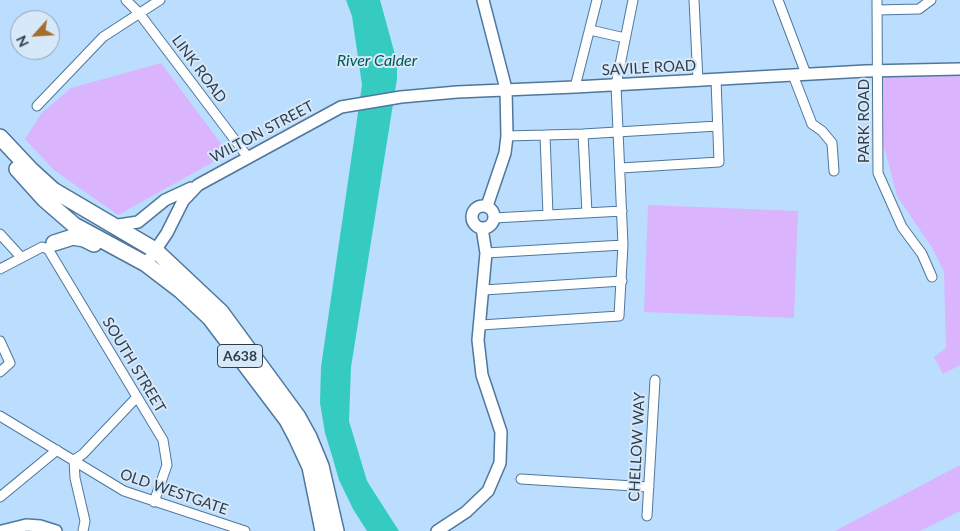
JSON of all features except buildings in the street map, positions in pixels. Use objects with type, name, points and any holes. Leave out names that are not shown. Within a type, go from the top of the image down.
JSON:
[{"type":"highway","name":"A638","points":[[0,136],[30,169],[53,190],[155,250],[221,312],[298,417],[309,437],[336,531]]},
{"type":"highway","name":"A638","points":[[0,149],[44,199],[74,225],[146,264],[180,290],[210,318],[287,420],[316,466],[323,531]]},
{"type":"highway","points":[[53,190],[72,217],[74,225]]},
{"type":"highway","points":[[51,246],[67,238],[78,237],[112,253],[124,252]]},
{"type":"main road","points":[[483,0],[506,89],[507,136],[505,153],[487,206]]},
{"type":"main road","name":"SAVILE ROAD","points":[[340,107],[401,97],[506,89],[698,81],[806,74],[960,69]]},
{"type":"main road","name":"WILTON STREET","points":[[112,226],[138,222],[165,200],[198,185],[340,107]]},
{"type":"main road","name":"WILTON STREET","points":[[146,264],[167,233],[183,201],[198,185]]},
{"type":"main road","points":[[482,228],[491,224],[494,218],[493,212],[487,206]]},
{"type":"main road","points":[[436,531],[466,512],[488,491],[500,463],[501,432],[482,375],[478,340],[481,325],[486,253],[482,228],[473,222],[472,215],[477,207],[487,206]]},
{"type":"main road","points":[[2,531],[26,525],[40,526],[56,531]]},
{"type":"street","name":"LINK ROAD","points":[[126,0],[139,13],[248,156]]},
{"type":"street","points":[[37,106],[102,37],[160,0]]},
{"type":"street","points":[[576,87],[597,0]]},
{"type":"street","points":[[481,325],[619,316],[623,245],[616,84],[633,0]]},
{"type":"street","points":[[694,0],[698,81]]},
{"type":"street","points":[[778,0],[806,74]]},
{"type":"street","points":[[878,71],[877,5],[919,8],[931,0]]},
{"type":"street","points":[[590,30],[625,38]]},
{"type":"street","name":"PARK ROAD","points":[[878,71],[876,116],[878,173],[902,227],[922,254],[932,277]]},
{"type":"street","points":[[792,75],[812,124],[822,130],[832,143],[834,171]]},
{"type":"street","points":[[621,168],[718,162],[716,79]]},
{"type":"street","points":[[507,136],[583,134],[718,126]]},
{"type":"street","points":[[583,134],[587,213]]},
{"type":"street","points":[[544,135],[548,215]]},
{"type":"street","points":[[494,218],[622,211]]},
{"type":"street","points":[[0,269],[22,257],[51,246],[74,225]]},
{"type":"street","points":[[0,234],[22,257]]},
{"type":"street","points":[[486,253],[623,245]]},
{"type":"street","name":"SOUTH STREET","points":[[51,246],[163,440],[166,453],[164,476],[154,502]]},
{"type":"street","points":[[484,290],[622,281]]},
{"type":"street","points":[[0,340],[10,363],[0,372]]},
{"type":"street","name":"CHELLOW WAY","points":[[647,516],[655,380]]},
{"type":"street","points":[[85,531],[75,478],[74,460],[83,454],[137,397]]},
{"type":"street","name":"OLD WESTGATE","points":[[0,416],[74,460],[104,481],[124,491],[243,531]]},
{"type":"street","points":[[0,497],[57,450]]},
{"type":"street","points":[[521,479],[649,487]]},
{"type":"shaded area","points":[[161,63],[225,149],[231,152],[118,215],[54,170],[25,139],[41,114],[71,88]]},
{"type":"shaded area","points":[[879,74],[960,74],[960,365],[943,374],[934,357],[946,348],[944,272],[933,249],[897,196],[883,143],[883,88]]},
{"type":"shaded area","points":[[648,205],[798,211],[794,318],[644,312]]},
{"type":"shaded area","points":[[960,465],[960,511],[920,531],[835,531]]},
{"type":"water","name":"River Calder","points":[[346,0],[380,0],[397,62],[397,79],[351,367],[349,421],[367,481],[399,531],[367,531],[353,509],[339,480],[325,433],[320,403],[321,367],[362,85],[352,16]]}]
